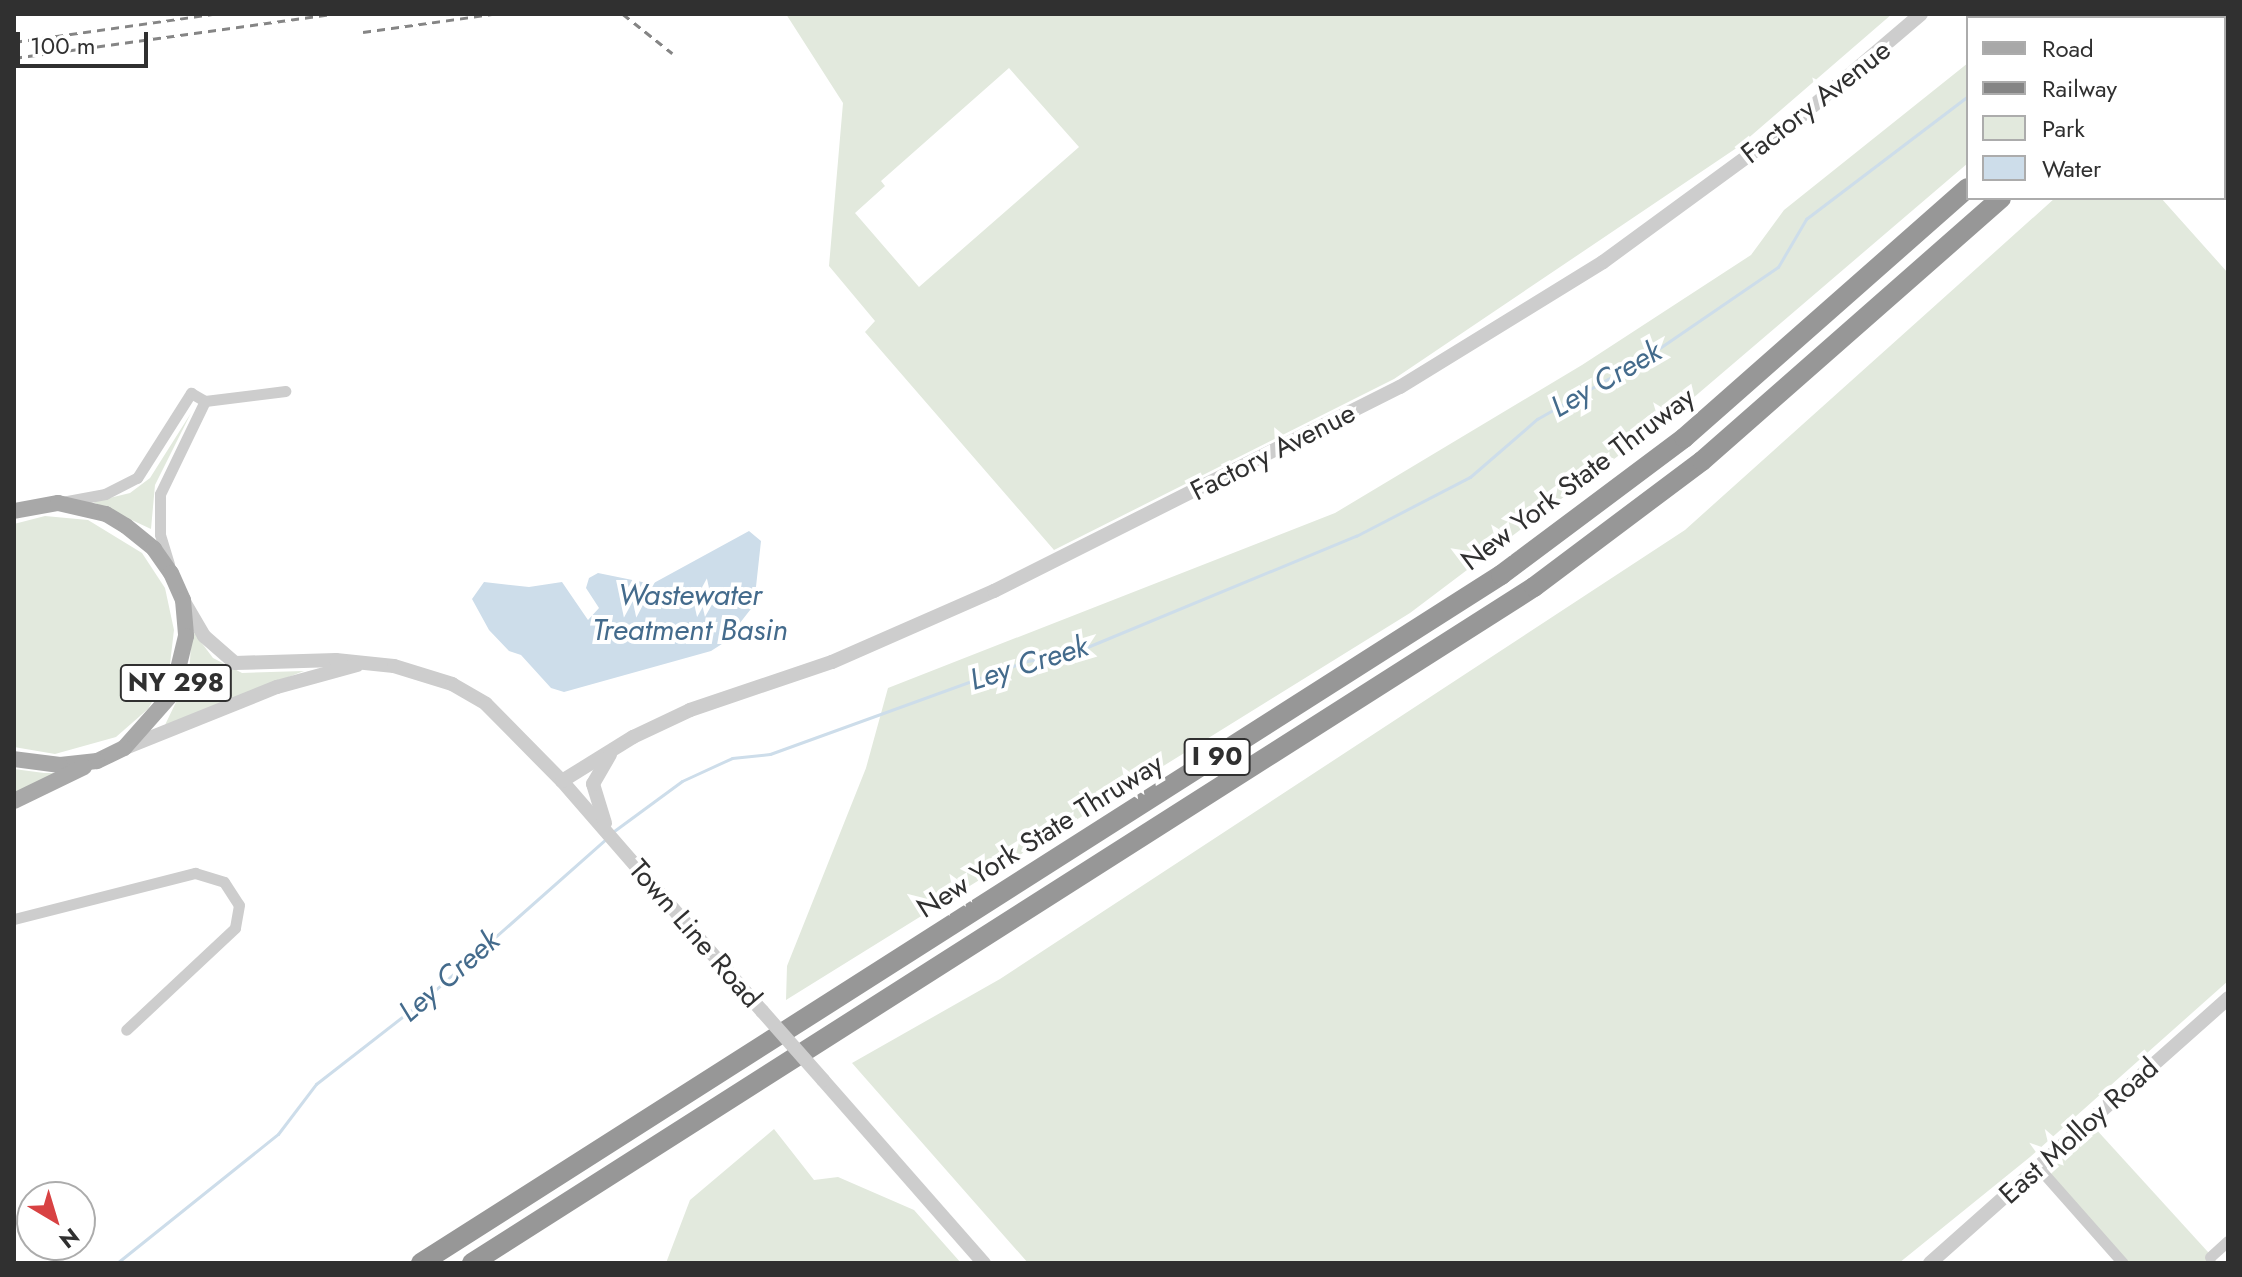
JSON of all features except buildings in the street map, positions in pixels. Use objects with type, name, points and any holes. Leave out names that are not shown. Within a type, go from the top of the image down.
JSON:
[{"type":"highway","name":"New York State Thruway","points":[[421,1263],[1501,575],[1684,438],[1966,190]]},
{"type":"highway","name":"New York State Thruway","points":[[472,1263],[1534,587],[1702,461],[1999,200]]},
{"type":"main road","name":"NY 298","points":[[14,801],[124,748],[172,694],[185,656],[183,600],[171,573],[154,549],[106,514],[58,503],[19,505]]},
{"type":"main road","points":[[14,759],[49,765],[97,761]]},
{"type":"street","name":"Factory Avenue","points":[[562,781],[616,748],[690,710],[909,630],[1400,387],[1603,262],[1793,123],[1921,14]]},
{"type":"street","points":[[58,503],[105,494],[137,478],[191,393],[205,401],[285,391]]},
{"type":"street","points":[[171,573],[160,534],[160,494],[205,401]]},
{"type":"street","points":[[183,600],[204,636],[235,663],[367,663],[428,674],[486,704],[600,818]]},
{"type":"street","points":[[124,748],[277,687],[367,663]]},
{"type":"street","points":[[600,818],[593,784],[616,748]]},
{"type":"street","name":"Town Line Road","points":[[600,818],[625,854],[984,1263]]},
{"type":"street","points":[[14,919],[195,873],[224,882],[239,905],[235,928],[126,1030]]},
{"type":"street","name":"East Molloy Road","points":[[1930,1263],[2228,998]]},
{"type":"street","points":[[2038,1167],[2123,1263]]},
{"type":"street","points":[[2210,1257],[2228,1241]]},
{"type":"green space","points":[[786,14],[1892,14],[1738,147],[1394,379],[1054,550],[865,332],[875,321],[829,266],[843,103]],"holes":[[[1009,68],[1079,147],[919,287],[855,213],[885,186],[881,181]]]},
{"type":"green space","points":[[2017,14],[2133,14],[2073,16],[2015,16]]},
{"type":"green space","points":[[1966,65],[1966,165],[1679,410],[1410,613],[786,1000],[787,966],[866,768],[888,688],[1335,513],[1582,365],[1751,255],[1784,210]]},
{"type":"green space","points":[[2053,200],[2163,200],[2228,273],[2228,981],[2030,1157],[1899,1263],[1028,1263],[852,1063],[1000,979],[1685,530]]},
{"type":"green space","points":[[191,413],[155,485],[151,529],[93,502],[130,493],[150,478]]},
{"type":"green space","points":[[45,516],[88,520],[142,553],[165,588],[174,630],[169,672],[148,709],[116,737],[55,754],[14,747],[14,524]]},
{"type":"green space","points":[[192,630],[213,658],[242,673],[304,671],[165,725],[189,675]]},
{"type":"green space","points":[[14,769],[44,773],[62,773],[14,794]]},
{"type":"green space","points":[[2094,1127],[2218,1263],[2126,1263],[2046,1175]]},
{"type":"green space","points":[[774,1129],[814,1180],[838,1177],[914,1210],[961,1263],[666,1263],[690,1200]]},
{"type":"water","name":"Wastewater Treatment Basin","points":[[749,531],[761,541],[754,605],[725,642],[711,651],[564,692],[551,688],[521,655],[509,651],[489,630],[472,599],[484,582],[529,587],[562,582],[588,620],[599,608],[586,588],[589,578],[598,573],[652,584]]},
{"type":"waterway","name":"Ley Creek","points":[[614,831],[682,781],[732,758],[770,754],[1027,661],[1068,655],[1356,536],[1470,477],[1537,419],[1645,358],[1778,267],[1806,219],[1966,98]]},
{"type":"waterway","name":"Ley Creek","points":[[117,1263],[278,1134],[316,1084],[424,1000],[606,839]]},
{"type":"railway","points":[[14,42],[214,14]]},
{"type":"railway","points":[[14,58],[330,14]]},
{"type":"railway","points":[[363,32],[492,14]]},
{"type":"railway","points":[[623,14],[672,53]]}]
